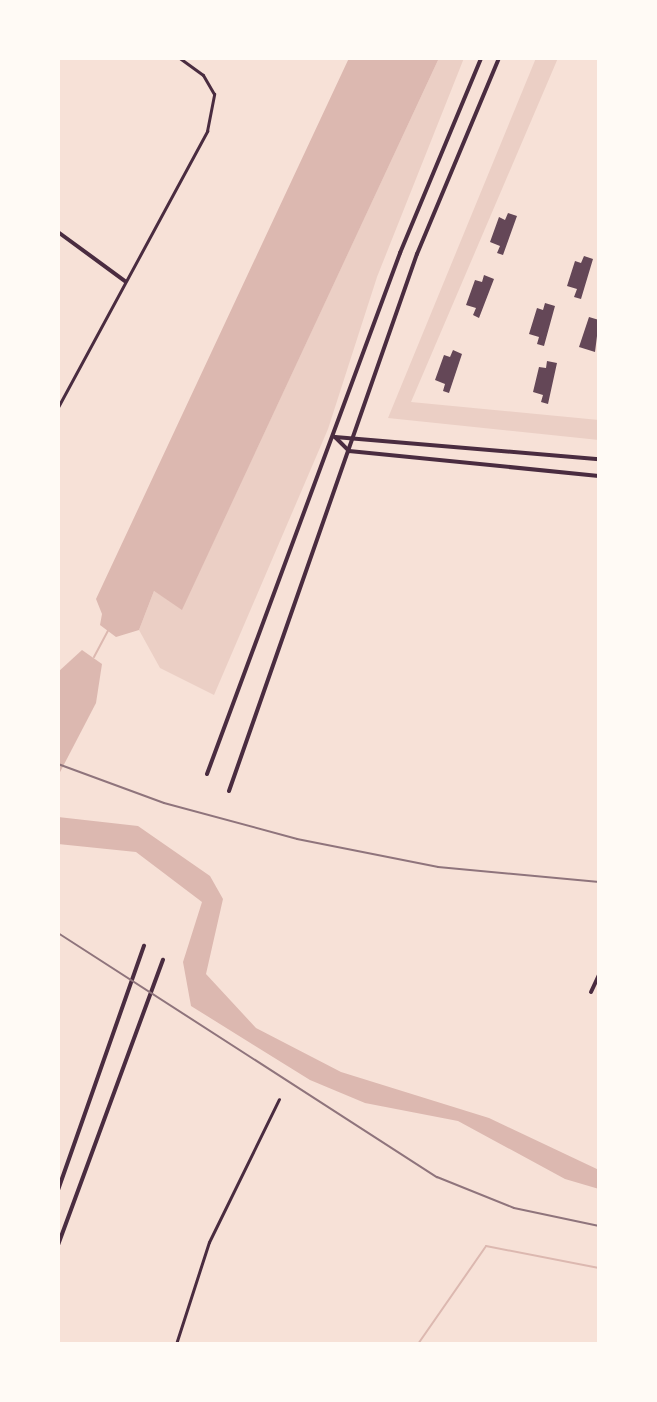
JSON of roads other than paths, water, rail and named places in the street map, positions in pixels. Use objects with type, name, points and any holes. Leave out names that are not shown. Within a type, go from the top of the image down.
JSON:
[{"type":"main road","points":[[207,774],[335,437],[400,253],[481,58]]},
{"type":"main road","points":[[229,791],[442,188],[499,58]]},
{"type":"main road","points":[[58,232],[125,281]]},
{"type":"main road","points":[[335,437],[355,435],[599,459]]},
{"type":"main road","points":[[335,437],[349,451],[599,476]]},
{"type":"main road","points":[[58,1190],[144,946]]},
{"type":"main road","points":[[58,1245],[163,960]]},
{"type":"main road","points":[[591,992],[599,975]]},
{"type":"street","points":[[58,407],[207,131],[214,105],[203,75],[180,58]]},
{"type":"street","points":[[176,1344],[209,1242],[279,1099]]},
{"type":"waterway","points":[[94,657],[108,631]]},
{"type":"waterway","points":[[418,1344],[486,1246],[599,1268]]},
{"type":"railway","points":[[58,764],[164,803],[297,839],[438,867],[599,882]]},
{"type":"railway","points":[[58,933],[437,1177],[514,1208],[599,1226]]}]
